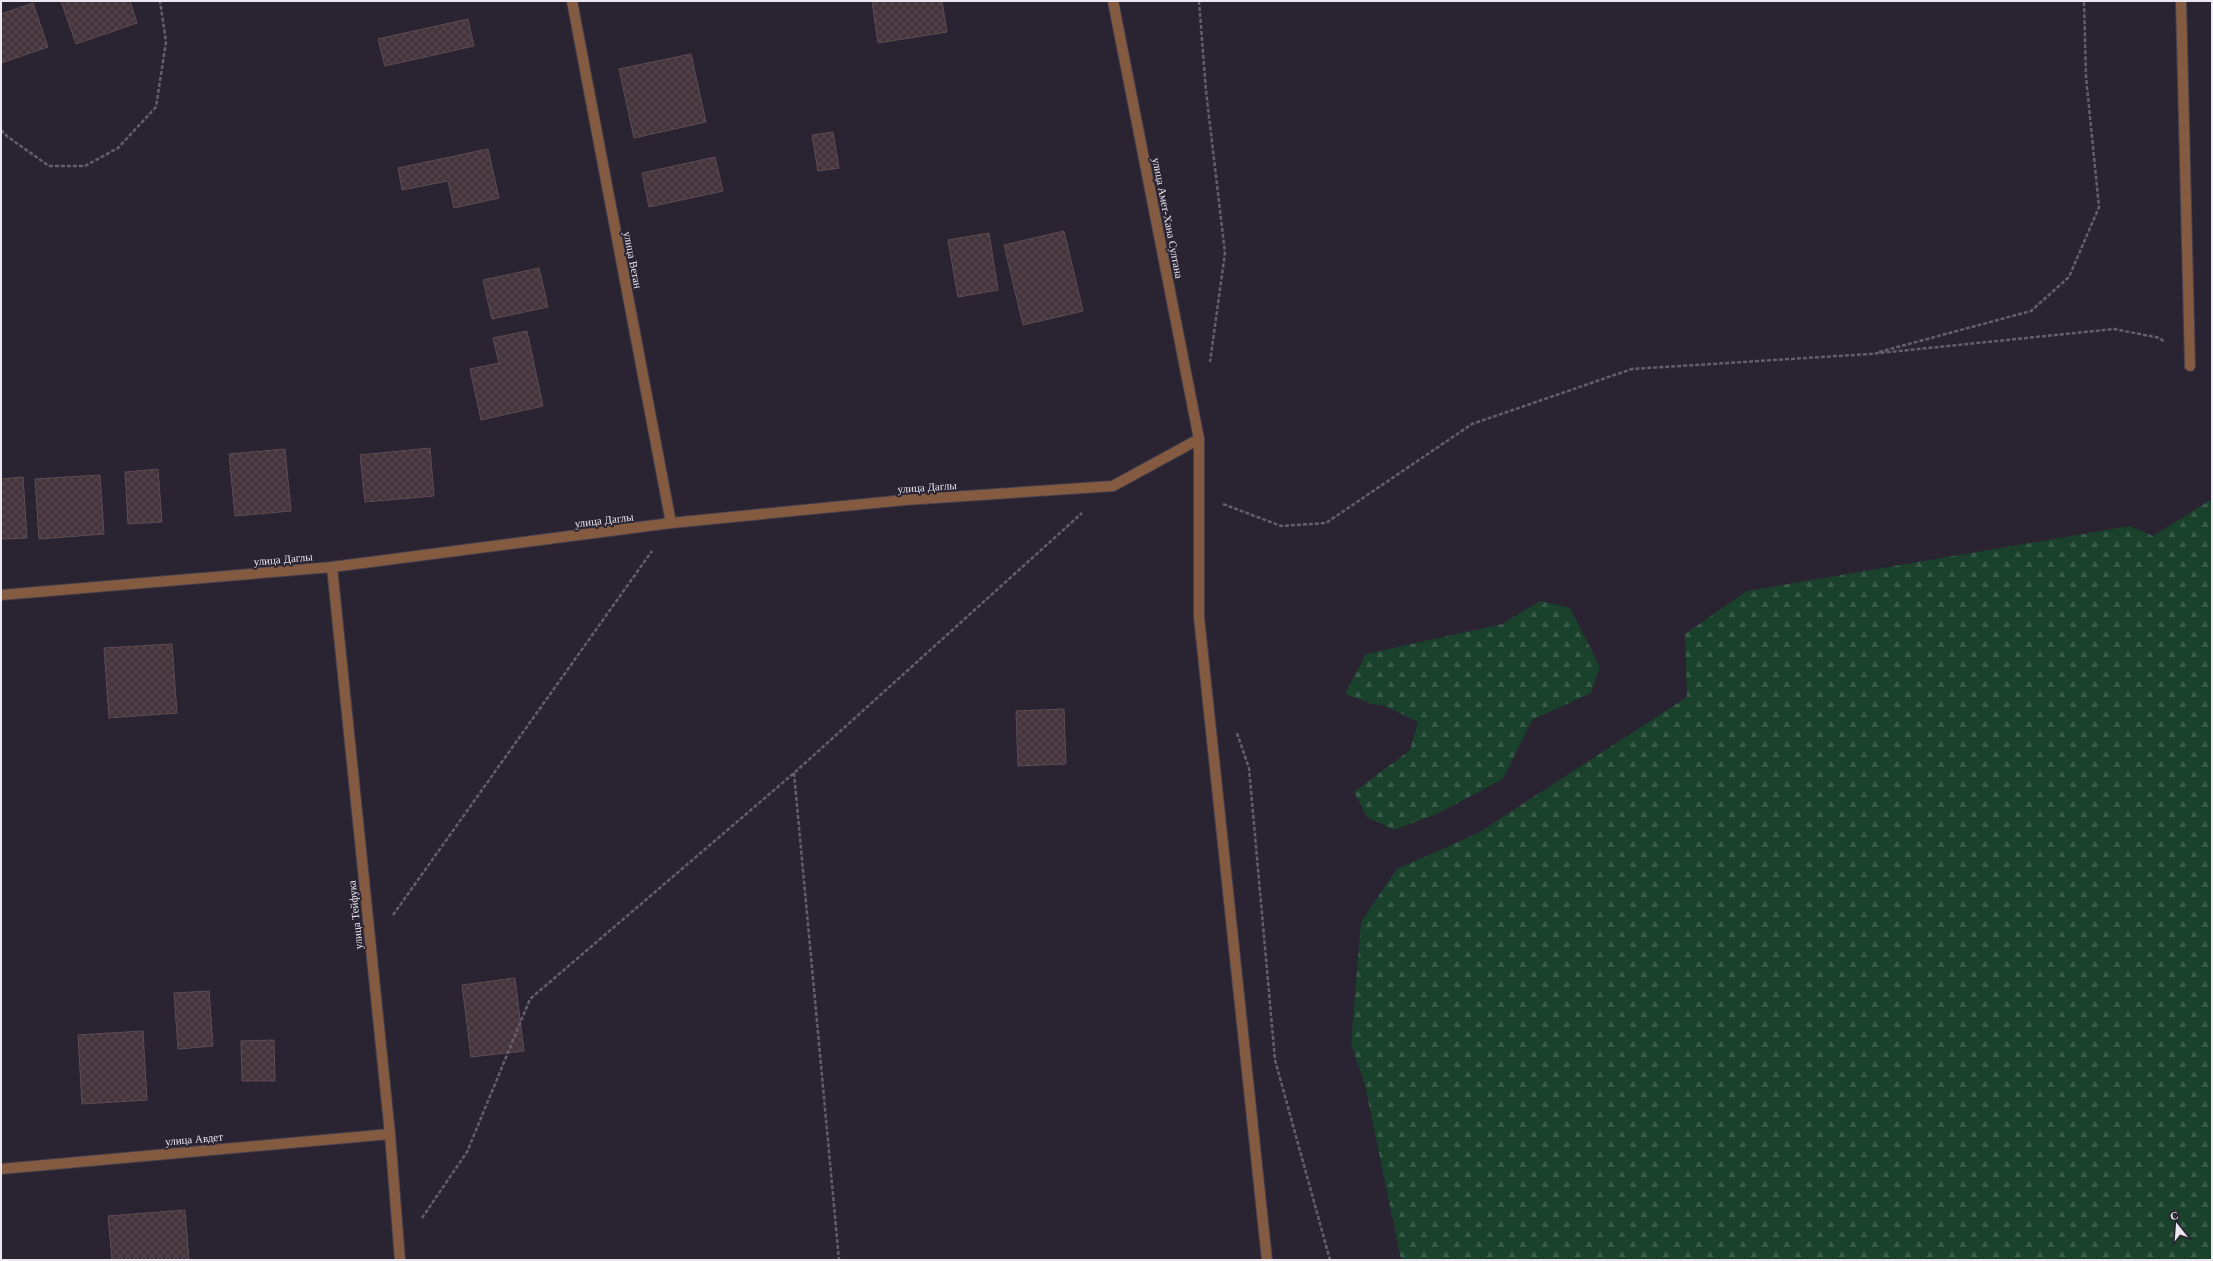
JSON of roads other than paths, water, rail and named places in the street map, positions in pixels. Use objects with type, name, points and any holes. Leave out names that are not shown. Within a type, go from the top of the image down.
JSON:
[{"type":"street","name":"улица Ветан","points":[[572,1],[671,523]]},
{"type":"street","name":"улица Амет-Хана Султана","points":[[1113,1],[1199,439],[1199,617],[1267,1260]]},
{"type":"street","points":[[2181,1],[2190,366]]},
{"type":"street","name":"улица Даглы","points":[[1,595],[332,568],[671,523],[905,500],[1112,486],[1199,439]]},
{"type":"street","name":"улица Тейфука","points":[[332,568],[390,1134],[400,1255]]},
{"type":"street","name":"улица Авдет","points":[[1,1169],[390,1134]]}]
